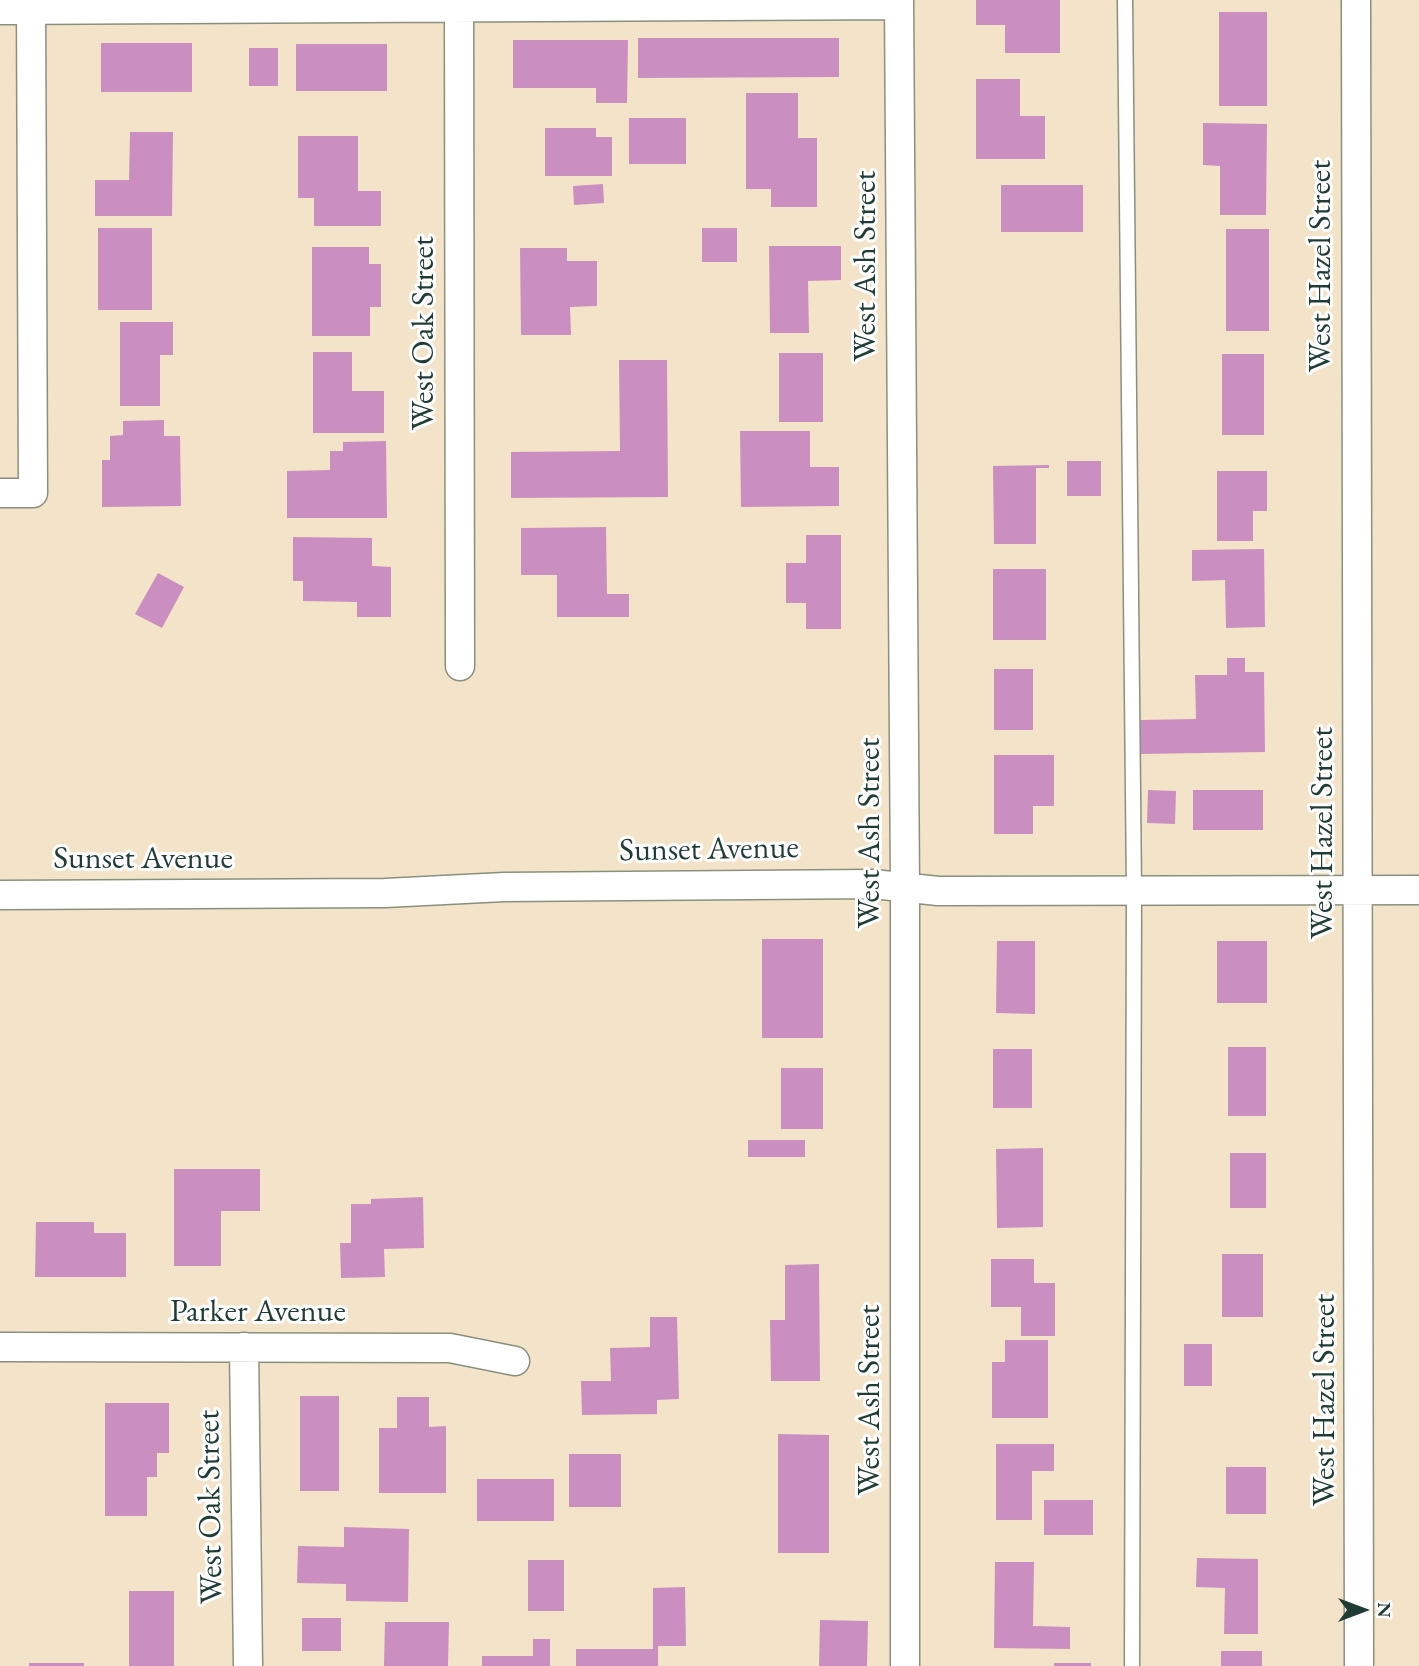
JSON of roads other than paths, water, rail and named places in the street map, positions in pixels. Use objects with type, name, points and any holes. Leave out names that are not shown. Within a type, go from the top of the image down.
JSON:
[{"type":"street","name":"West Hazel Street","points":[[1356,0],[1359,1666]]},
{"type":"street","points":[[0,10],[31,5],[899,2]]},
{"type":"street","name":"West Ash Street","points":[[899,2],[905,888],[905,1666]]},
{"type":"street","name":"West Oak Street","points":[[458,4],[460,666]]},
{"type":"street","points":[[0,493],[33,493],[31,5]]},
{"type":"street","name":"Sunset Avenue","points":[[0,895],[385,893],[504,887],[873,884],[905,888],[1419,890]]},
{"type":"street","name":"Parker Avenue","points":[[0,1347],[450,1348],[515,1361]]},
{"type":"street","name":"West Oak Street","points":[[244,1347],[248,1666]]},
{"type":"lane","points":[[1125,0],[1134,890],[1132,1666]]}]
